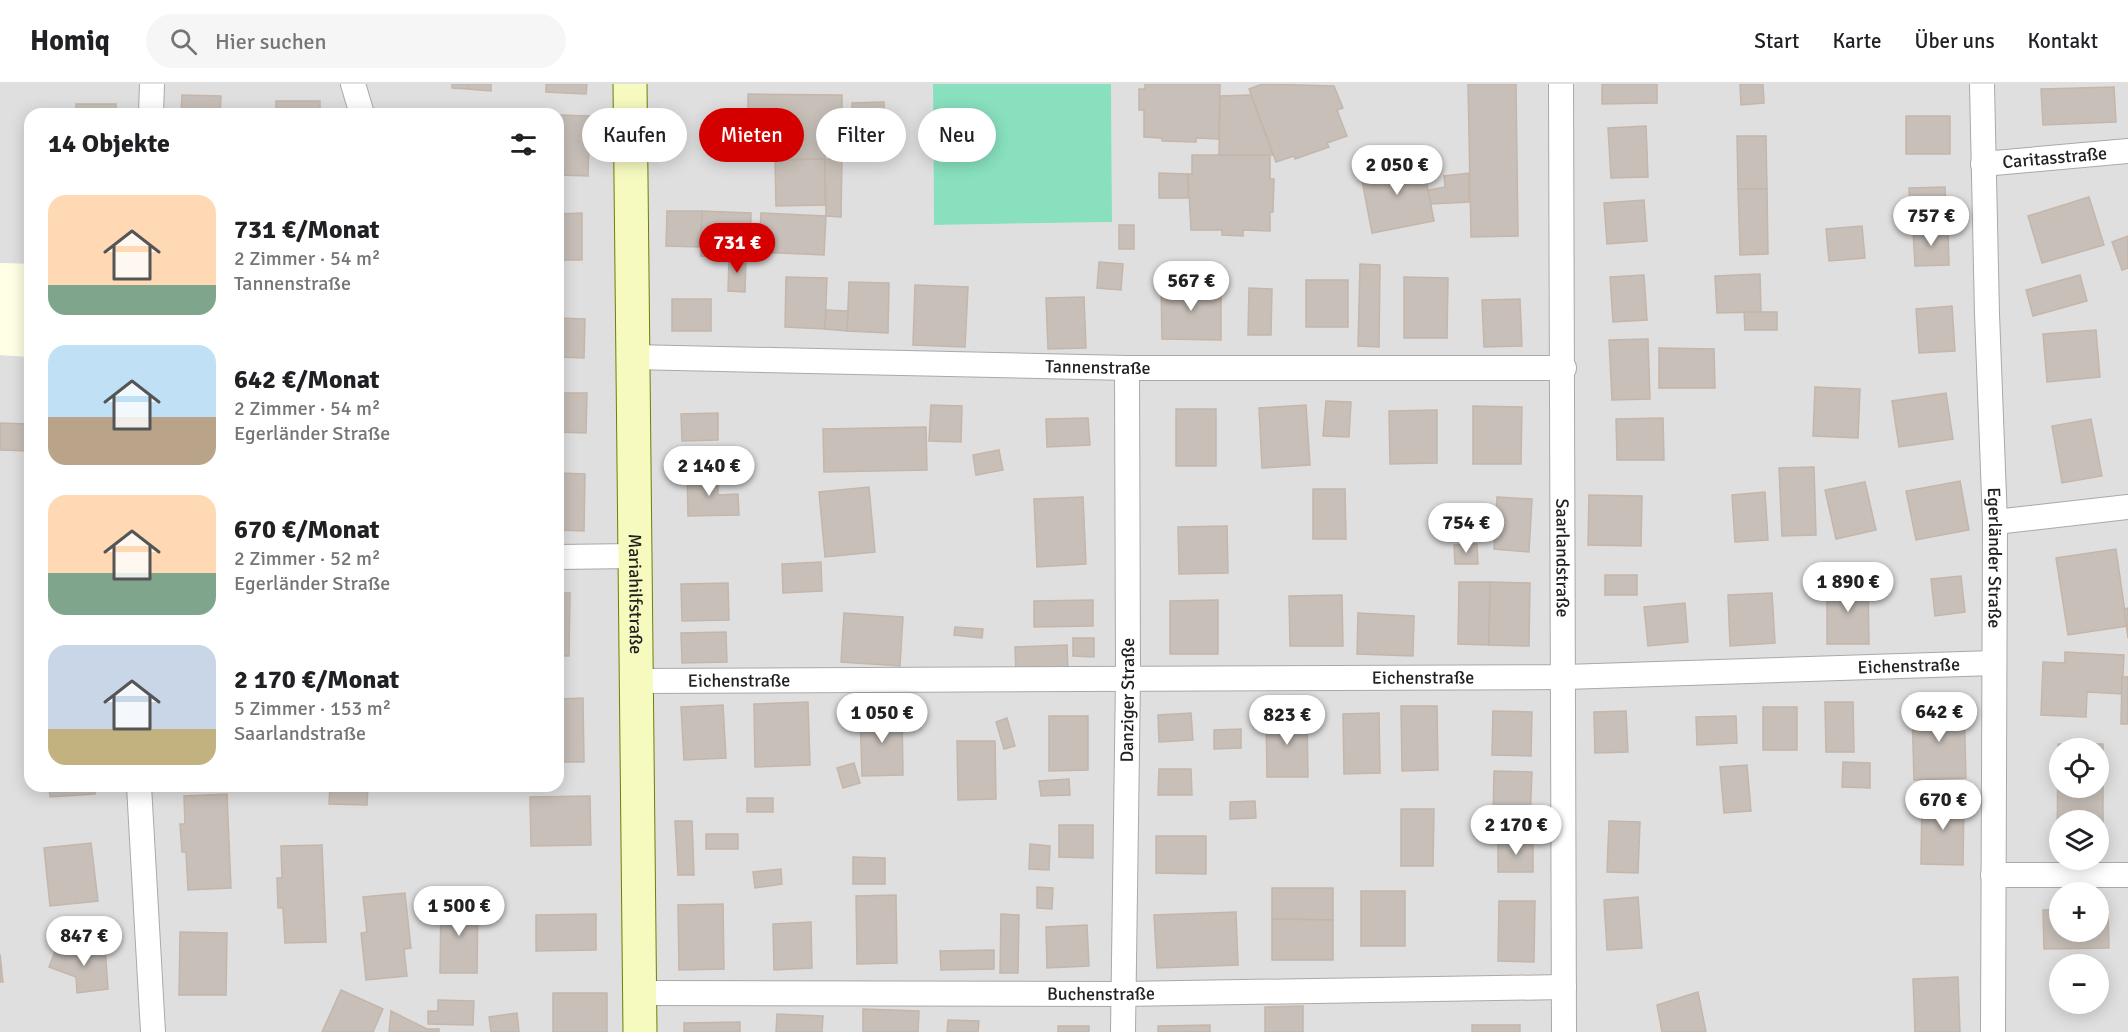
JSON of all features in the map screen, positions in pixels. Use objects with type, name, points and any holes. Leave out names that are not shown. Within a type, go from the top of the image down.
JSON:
[{"type":"street","points":[[151,108],[152,84]]},
{"type":"street","points":[[353,84],[360,108]]},
{"type":"street","name":"Mariahilfstraße","points":[[630,84],[633,556],[640,1032]]},
{"type":"street","name":"Saarlandstraße","points":[[1561,84],[1565,676],[1564,1032]]},
{"type":"street","name":"Egerländer Straße","points":[[1982,84],[1995,522],[1993,1032]]},
{"type":"street","name":"Caritasstraße","points":[[1983,164],[2128,151]]},
{"type":"street","name":"Tannenstraße","points":[[633,357],[1127,368],[1564,368]]},
{"type":"street","name":"Danziger Straße","points":[[1123,1032],[1128,678],[1127,368]]},
{"type":"street","points":[[1995,522],[2128,507]]},
{"type":"street","points":[[564,557],[633,556]]},
{"type":"street","name":"Eichenstraße","points":[[635,681],[1565,676],[1994,663]]},
{"type":"street","points":[[139,792],[153,1032]]},
{"type":"street","points":[[1993,875],[2128,875]]},
{"type":"street","name":"Buchenstraße","points":[[640,993],[1122,994],[1564,987]]},
{"type":"shaded area","points":[[0,84],[933,84],[933,108],[918,108],[918,162],[934,162],[934,225],[1112,222],[1111,84],[2128,84],[2128,1032],[0,1032],[0,355],[24,357],[24,792],[564,792],[564,108],[24,108],[24,264],[0,263]]},
{"type":"shaded area","points":[[0,263],[24,264],[24,357],[0,355]]},
{"type":"green space","points":[[933,84],[1111,84],[1112,222],[934,225],[934,162],[996,162],[996,108],[933,108]]},
{"type":"building","points":[[452,84],[469,84],[468,89],[452,88]]},
{"type":"building","points":[[469,84],[491,84],[491,91],[468,89]]},
{"type":"building","points":[[546,84],[587,84],[586,94],[546,92]]},
{"type":"building","points":[[1145,84],[1220,84],[1219,139],[1196,138],[1196,142],[1162,141],[1162,138],[1144,137],[1144,110],[1139,110],[1139,89],[1145,89]]},
{"type":"building","points":[[1262,84],[1334,86],[1343,108],[1337,110],[1347,136],[1327,143],[1329,147],[1295,159],[1294,156],[1276,162],[1249,89]]},
{"type":"building","points":[[1468,84],[1516,84],[1518,236],[1471,237]]},
{"type":"building","points":[[1602,84],[1657,84],[1657,103],[1602,104]]},
{"type":"building","points":[[1740,84],[1763,84],[1764,103],[1741,105]]},
{"type":"building","points":[[2114,87],[2116,122],[2043,125],[2041,89]]},
{"type":"building","points":[[748,94],[842,95],[842,108],[816,108],[816,159],[804,159],[804,108],[748,108]]},
{"type":"building","points":[[182,95],[221,96],[220,108],[181,108]]},
{"type":"building","points":[[1251,95],[1273,155],[1219,155],[1220,96]]},
{"type":"building","points":[[276,101],[320,101],[320,108],[276,108]]},
{"type":"building","points":[[884,102],[884,108],[852,108],[852,103]]},
{"type":"building","points":[[76,104],[116,104],[116,108],[76,108]]},
{"type":"building","points":[[564,115],[582,116],[582,162],[588,162],[588,176],[564,175]]},
{"type":"building","points":[[1906,116],[1950,116],[1950,154],[1906,154]]},
{"type":"building","points":[[1646,126],[1648,177],[1611,178],[1608,128]]},
{"type":"building","points":[[1737,136],[1766,136],[1767,189],[1738,189]]},
{"type":"building","points":[[1192,155],[1270,155],[1270,179],[1274,179],[1270,231],[1243,230],[1243,236],[1222,235],[1222,230],[1191,230],[1188,174],[1192,174]]},
{"type":"building","points":[[1422,158],[1434,221],[1372,233],[1360,170]]},
{"type":"building","points":[[804,159],[825,162],[825,205],[776,206],[775,162],[804,162]]},
{"type":"building","points":[[825,162],[842,162],[841,217],[826,216]]},
{"type":"building","points":[[1159,173],[1188,174],[1188,198],[1159,198]]},
{"type":"building","points":[[1469,173],[1469,202],[1431,204],[1428,190],[1445,187],[1444,176]]},
{"type":"building","points":[[1945,187],[1946,217],[1910,218],[1909,188]]},
{"type":"building","points":[[1738,189],[1767,189],[1768,254],[1740,255]]},
{"type":"building","points":[[2089,197],[2104,245],[2042,263],[2028,216]]},
{"type":"building","points":[[1644,200],[1647,241],[1607,244],[1604,203]]},
{"type":"building","points":[[667,211],[702,211],[701,247],[666,246]]},
{"type":"building","points":[[702,211],[751,213],[750,258],[701,256]]},
{"type":"building","points":[[582,213],[582,260],[564,260],[564,214]]},
{"type":"building","points":[[761,213],[826,216],[824,255],[759,252]]},
{"type":"building","points":[[1119,225],[1134,225],[1134,249],[1119,249]]},
{"type":"building","points":[[1862,226],[1865,258],[1829,261],[1826,229]]},
{"type":"building","points":[[1948,228],[1949,265],[1915,266],[1913,229]]},
{"type":"building","points":[[2128,236],[2128,268],[2122,270],[2112,242]]},
{"type":"building","points":[[729,257],[746,258],[745,292],[728,291]]},
{"type":"building","points":[[1099,262],[1123,264],[1121,290],[1097,288]]},
{"type":"building","points":[[1360,264],[1380,265],[1379,347],[1358,346]]},
{"type":"building","points":[[1760,274],[1761,312],[1717,313],[1715,276]]},
{"type":"building","points":[[1644,275],[1647,320],[1613,322],[1610,277]]},
{"type":"building","points":[[2080,275],[2087,301],[2033,316],[2026,290]]},
{"type":"building","points":[[786,277],[827,278],[825,329],[785,327]]},
{"type":"building","points":[[1404,277],[1448,278],[1447,338],[1404,338]]},
{"type":"building","points":[[1306,280],[1348,280],[1348,327],[1306,327]]},
{"type":"building","points":[[849,282],[889,283],[888,333],[847,331]]},
{"type":"building","points":[[915,285],[968,287],[965,347],[913,345]]},
{"type":"building","points":[[1161,285],[1221,285],[1221,340],[1162,339]]},
{"type":"building","points":[[1249,288],[1272,289],[1271,335],[1248,335]]},
{"type":"building","points":[[1084,297],[1086,348],[1048,349],[1046,298]]},
{"type":"building","points":[[672,299],[711,299],[711,331],[672,331]]},
{"type":"building","points":[[1520,299],[1522,346],[1484,347],[1482,300]]},
{"type":"building","points":[[1952,306],[1955,351],[1919,353],[1916,309]]},
{"type":"building","points":[[826,310],[848,311],[847,331],[825,329]]},
{"type":"building","points":[[1744,312],[1777,312],[1777,330],[1745,330]]},
{"type":"building","points":[[564,318],[585,319],[584,358],[564,357]]},
{"type":"building","points":[[2096,330],[2100,377],[2047,382],[2043,334]]},
{"type":"building","points":[[1648,339],[1650,399],[1612,400],[1609,340]]},
{"type":"building","points":[[1659,348],[1714,349],[1715,388],[1659,388]]},
{"type":"building","points":[[1815,387],[1860,389],[1858,438],[1813,436]]},
{"type":"building","points":[[564,393],[587,393],[586,433],[564,432]]},
{"type":"building","points":[[1946,393],[1953,439],[1899,447],[1892,401]]},
{"type":"building","points":[[1326,401],[1351,402],[1349,437],[1323,436]]},
{"type":"building","points":[[931,405],[962,406],[961,442],[929,441]]},
{"type":"building","points":[[1306,405],[1310,465],[1262,468],[1259,408]]},
{"type":"building","points":[[1473,406],[1522,407],[1521,464],[1473,464]]},
{"type":"building","points":[[1176,409],[1216,409],[1216,466],[1176,466]]},
{"type":"building","points":[[1437,410],[1437,463],[1390,464],[1389,411]]},
{"type":"building","points":[[718,413],[718,440],[682,441],[681,414]]},
{"type":"building","points":[[1088,418],[1090,445],[1047,447],[1046,419]]},
{"type":"building","points":[[1663,418],[1664,460],[1617,460],[1616,419]]},
{"type":"building","points":[[2091,419],[2102,476],[2062,483],[2052,426]]},
{"type":"building","points":[[0,423],[24,424],[24,451],[0,450]]},
{"type":"building","points":[[926,427],[927,470],[824,472],[823,429]]},
{"type":"building","points":[[999,450],[1003,470],[976,475],[973,455]]},
{"type":"building","points":[[1814,467],[1816,535],[1782,536],[1779,468]]},
{"type":"building","points":[[718,472],[718,495],[738,494],[739,515],[688,516],[687,473]]},
{"type":"building","points":[[564,473],[585,474],[584,531],[564,530]]},
{"type":"building","points":[[1960,481],[1969,530],[1916,540],[1906,491]]},
{"type":"building","points":[[1865,482],[1876,530],[1836,539],[1825,490]]},
{"type":"building","points":[[869,487],[875,552],[825,557],[819,492]]},
{"type":"building","points":[[1313,489],[1345,489],[1346,539],[1313,539]]},
{"type":"building","points":[[1765,492],[1768,540],[1735,542],[1732,495]]},
{"type":"building","points":[[1589,495],[1642,496],[1641,546],[1588,545]]},
{"type":"building","points":[[1083,497],[1086,564],[1037,567],[1034,499]]},
{"type":"building","points":[[1497,497],[1532,499],[1529,552],[1494,549]]},
{"type":"building","points":[[1227,526],[1228,573],[1179,574],[1178,527]]},
{"type":"building","points":[[1477,544],[1478,564],[1455,564],[1454,545]]},
{"type":"building","points":[[2116,549],[2127,626],[2068,635],[2056,558]]},
{"type":"building","points":[[821,562],[822,591],[783,593],[782,564]]},
{"type":"building","points":[[1605,575],[1637,575],[1637,595],[1605,595]]},
{"type":"building","points":[[1961,576],[1965,612],[1935,616],[1931,579]]},
{"type":"building","points":[[1868,581],[1869,644],[1827,644],[1827,582]]},
{"type":"building","points":[[1459,582],[1490,582],[1489,645],[1458,644]]},
{"type":"building","points":[[1490,582],[1530,583],[1529,646],[1489,645]]},
{"type":"building","points":[[728,583],[729,620],[682,621],[681,584]]},
{"type":"building","points":[[564,593],[570,593],[569,656],[564,656]]},
{"type":"building","points":[[1772,593],[1775,643],[1730,646],[1728,595]]},
{"type":"building","points":[[1342,595],[1343,646],[1290,646],[1289,596]]},
{"type":"building","points":[[1093,600],[1093,626],[1034,627],[1034,601]]},
{"type":"building","points":[[1218,600],[1218,654],[1170,654],[1170,601]]},
{"type":"building","points":[[1685,603],[1688,642],[1648,646],[1644,607]]},
{"type":"building","points":[[2128,608],[2128,638],[2124,609]]},
{"type":"building","points":[[844,613],[903,617],[900,666],[841,662]]},
{"type":"building","points":[[1358,613],[1414,616],[1413,656],[1357,654]]},
{"type":"building","points":[[955,627],[983,629],[982,638],[954,635]]},
{"type":"building","points":[[726,632],[727,662],[682,663],[681,633]]},
{"type":"building","points":[[1073,638],[1094,638],[1094,657],[1073,656]]},
{"type":"building","points":[[1067,645],[1068,671],[1016,673],[1015,647]]},
{"type":"building","points":[[2065,652],[2124,655],[2122,694],[2087,692],[2086,717],[2041,715],[2043,662],[2065,663]]},
{"type":"building","points":[[2122,677],[2128,677],[2128,724],[2121,724]]},
{"type":"building","points":[[583,698],[584,762],[564,762],[564,699]]},
{"type":"building","points":[[808,702],[810,765],[755,767],[754,704]]},
{"type":"building","points":[[1825,702],[1853,702],[1854,752],[1826,752]]},
{"type":"building","points":[[723,705],[726,758],[684,760],[681,707]]},
{"type":"building","points":[[1401,706],[1437,706],[1438,770],[1402,771]]},
{"type":"building","points":[[1763,707],[1797,707],[1797,750],[1763,750]]},
{"type":"building","points":[[1964,707],[1966,778],[1914,780],[1912,708]]},
{"type":"building","points":[[1493,711],[1532,712],[1531,756],[1492,755]]},
{"type":"building","points":[[1626,711],[1628,752],[1595,753],[1594,712]]},
{"type":"building","points":[[902,712],[903,775],[862,776],[860,713]]},
{"type":"building","points":[[1191,713],[1193,740],[1159,742],[1158,715]]},
{"type":"building","points":[[1379,713],[1380,773],[1344,774],[1343,714]]},
{"type":"building","points":[[1266,715],[1307,715],[1308,777],[1267,777]]},
{"type":"building","points":[[1049,716],[1088,716],[1088,770],[1049,771]]},
{"type":"building","points":[[1736,716],[1737,743],[1697,745],[1696,717]]},
{"type":"building","points":[[1007,718],[1015,746],[1004,749],[996,722]]},
{"type":"building","points":[[1241,729],[1241,748],[1214,749],[1214,730]]},
{"type":"building","points":[[957,741],[995,741],[996,799],[958,800]]},
{"type":"building","points":[[1843,762],[1870,763],[1870,788],[1842,787]]},
{"type":"building","points":[[854,763],[860,783],[843,788],[837,768]]},
{"type":"building","points":[[1747,765],[1751,811],[1724,813],[1720,767]]},
{"type":"building","points":[[1159,769],[1191,769],[1192,795],[1158,795]]},
{"type":"building","points":[[1494,771],[1532,772],[1530,821],[1493,820]]},
{"type":"building","points":[[1069,779],[1070,795],[1041,796],[1039,781]]},
{"type":"building","points":[[50,792],[95,792],[95,794],[50,797]]},
{"type":"building","points":[[330,792],[368,792],[367,805],[329,804]]},
{"type":"building","points":[[227,794],[231,888],[188,890],[186,852],[182,852],[180,824],[185,824],[184,796]]},
{"type":"building","points":[[590,796],[591,845],[531,846],[530,797]]},
{"type":"building","points":[[1922,797],[1964,798],[1963,865],[1921,864]]},
{"type":"building","points":[[747,798],[773,798],[773,812],[747,812]]},
{"type":"building","points":[[2058,798],[2103,798],[2103,810],[2057,810]]},
{"type":"building","points":[[1255,801],[1256,818],[1230,819],[1230,802]]},
{"type":"building","points":[[1401,809],[1434,809],[1433,866],[1401,866]]},
{"type":"building","points":[[675,821],[692,821],[694,875],[678,875]]},
{"type":"building","points":[[1609,821],[1640,822],[1638,873],[1607,872]]},
{"type":"building","points":[[1059,825],[1093,825],[1093,858],[1059,857]]},
{"type":"building","points":[[706,834],[738,834],[738,849],[706,849]]},
{"type":"building","points":[[1156,836],[1206,836],[1206,874],[1156,873]]},
{"type":"building","points":[[1498,840],[1533,840],[1533,872],[1498,872]]},
{"type":"building","points":[[91,843],[98,901],[50,906],[44,848]]},
{"type":"building","points":[[1030,844],[1050,846],[1049,870],[1029,869]]},
{"type":"building","points":[[322,845],[326,942],[285,943],[283,908],[278,908],[277,878],[282,878],[281,846]]},
{"type":"building","points":[[853,857],[885,858],[885,884],[853,884]]},
{"type":"building","points":[[781,869],[782,884],[755,888],[753,872]]},
{"type":"building","points":[[1037,887],[1053,888],[1052,909],[1037,908]]},
{"type":"building","points":[[1272,888],[1333,888],[1333,920],[1272,919]]},
{"type":"building","points":[[1361,891],[1405,891],[1405,946],[1361,946]]},
{"type":"building","points":[[405,893],[411,948],[404,949],[407,976],[366,980],[361,933],[367,932],[363,897]]},
{"type":"building","points":[[896,895],[897,963],[857,964],[856,896]]},
{"type":"building","points":[[1638,897],[1642,948],[1607,950],[1604,900]]},
{"type":"building","points":[[441,901],[478,901],[477,973],[440,973]]},
{"type":"building","points":[[1499,901],[1535,901],[1534,962],[1498,961]]},
{"type":"building","points":[[723,904],[724,969],[679,970],[678,905]]},
{"type":"building","points":[[2043,910],[2049,910],[2049,942],[2109,942],[2109,948],[2044,949]]},
{"type":"building","points":[[1236,912],[1238,965],[1157,968],[1154,915]]},
{"type":"building","points":[[596,914],[596,950],[536,951],[536,915]]},
{"type":"building","points":[[1001,914],[1019,915],[1018,973],[1000,973]]},
{"type":"building","points":[[1272,919],[1333,920],[1333,960],[1272,960]]},
{"type":"building","points":[[811,922],[812,968],[774,970],[773,924]]},
{"type":"building","points":[[1087,925],[1089,966],[1047,968],[1046,927]]},
{"type":"building","points":[[180,932],[227,933],[226,995],[179,995]]},
{"type":"building","points":[[74,945],[105,947],[108,989],[77,993],[76,977],[49,967],[56,949],[75,956]]},
{"type":"building","points":[[994,950],[994,969],[941,970],[940,951]]},
{"type":"building","points":[[0,954],[3,982],[0,982]]},
{"type":"building","points":[[1958,977],[1960,1032],[1915,1032],[1913,979]]},
{"type":"building","points":[[341,990],[383,1009],[373,1032],[322,1032]]},
{"type":"building","points":[[1698,992],[1706,1032],[1662,1032],[1657,1005]]},
{"type":"building","points":[[553,993],[607,993],[607,1032],[553,1032]]},
{"type":"building","points":[[438,1000],[474,1001],[473,1025],[428,1024],[428,1011],[438,1011]]},
{"type":"building","points":[[1303,1006],[1303,1032],[1265,1032],[1265,1007]]},
{"type":"building","points":[[863,1009],[919,1011],[918,1032],[863,1032]]},
{"type":"building","points":[[391,1011],[427,1029],[439,1029],[439,1032],[389,1032]]},
{"type":"building","points":[[517,1013],[519,1032],[491,1032],[489,1017]]},
{"type":"building","points":[[777,1014],[823,1016],[822,1032],[776,1032]]},
{"type":"building","points":[[948,1020],[979,1021],[978,1032],[947,1032]]},
{"type":"building","points":[[740,1022],[740,1032],[684,1032],[684,1023]]},
{"type":"building","points":[[1210,1025],[1210,1032],[1158,1032],[1158,1026]]},
{"type":"building","points":[[1472,1025],[1520,1025],[1520,1032],[1472,1032]]},
{"type":"building","points":[[1058,1026],[1089,1026],[1089,1032],[1058,1032]]}]
